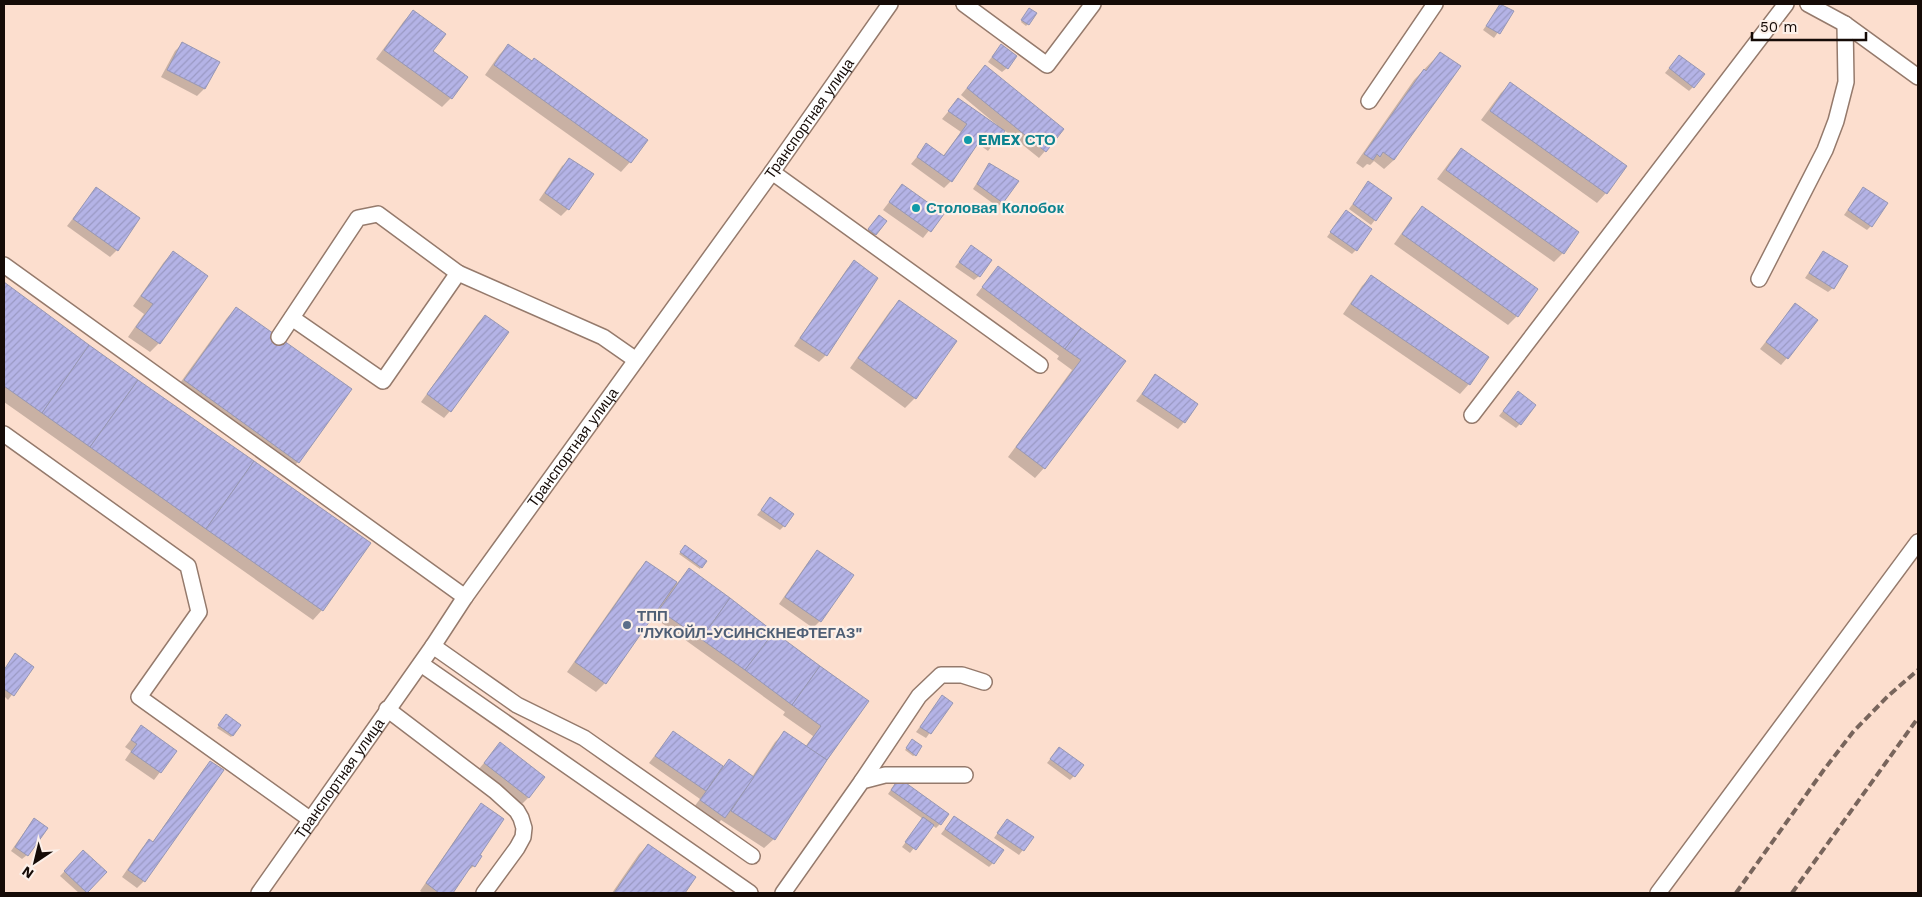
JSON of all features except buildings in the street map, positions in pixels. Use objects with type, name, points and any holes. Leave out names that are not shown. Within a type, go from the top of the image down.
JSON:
[{"type":"street","name":"Транспортная улица","points":[[259,893],[387,709],[421,664],[466,597],[772,172],[890,4]]},
{"type":"street","points":[[964,4],[1047,65],[1093,4]]},
{"type":"street","points":[[1368,101],[1435,4]]},
{"type":"street","points":[[1472,414],[1786,4]]},
{"type":"street","points":[[1808,4],[1845,24],[1918,77]]},
{"type":"street","points":[[1759,279],[1826,150],[1846,82],[1845,24]]},
{"type":"street","points":[[772,172],[1040,365]]},
{"type":"street","points":[[279,337],[358,218],[378,214],[458,273],[603,337],[636,360]]},
{"type":"street","points":[[4,265],[466,597]]},
{"type":"street","points":[[292,318],[383,381],[458,273]]},
{"type":"street","points":[[4,434],[188,566],[199,612],[139,698],[311,820]]},
{"type":"street","points":[[1658,893],[1918,542]]},
{"type":"street","points":[[433,646],[516,704],[584,738],[752,856]]},
{"type":"street","points":[[421,664],[750,893]]},
{"type":"street","points":[[783,893],[919,696],[941,675],[962,675],[984,682]]},
{"type":"street","points":[[387,709],[495,791],[517,811],[521,818],[524,828],[523,837],[484,893]]},
{"type":"street","points":[[862,781],[885,775],[965,775]]},
{"type":"railway","points":[[1736,893],[1853,732],[1888,696],[1918,670]]},
{"type":"railway","points":[[1792,893],[1918,718]]},
{"type":"place","name":"EMEX СТО","points":[[968,140]]},
{"type":"place","name":"Столовая Колобок","points":[[916,208]]},
{"type":"place","name":"ТПП \"ЛУКОЙЛ-УСИНСКНЕФТЕГАЗ\"","points":[[627,625]]}]
